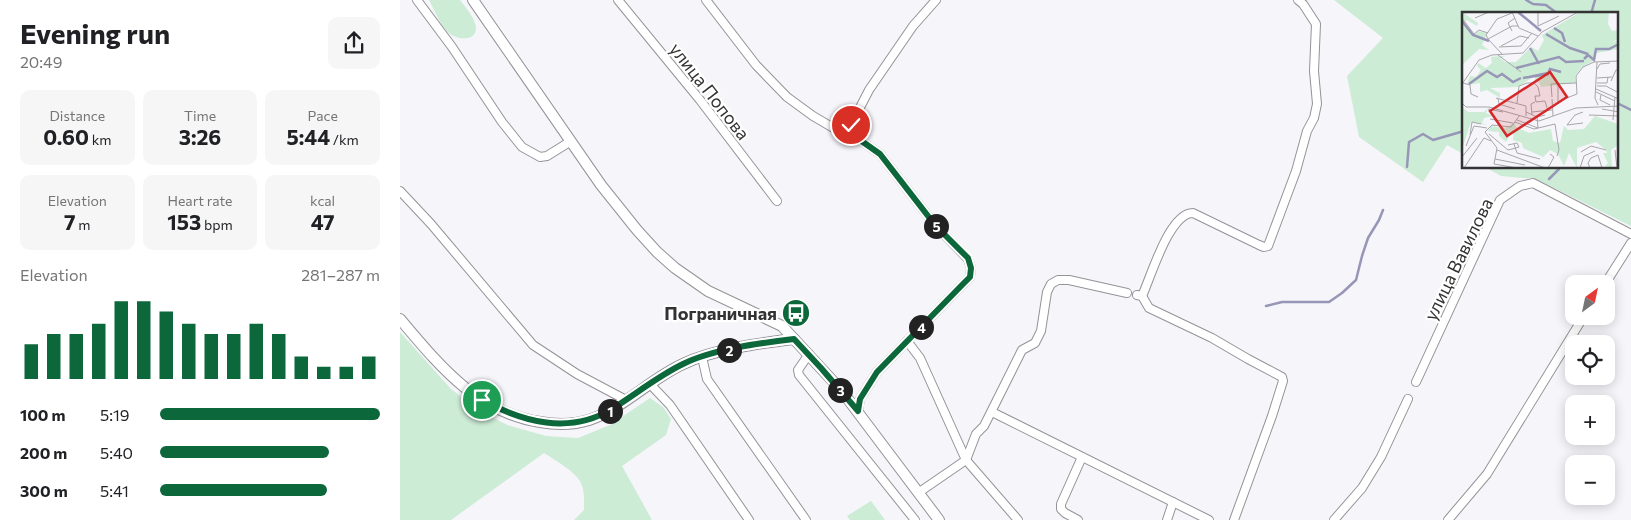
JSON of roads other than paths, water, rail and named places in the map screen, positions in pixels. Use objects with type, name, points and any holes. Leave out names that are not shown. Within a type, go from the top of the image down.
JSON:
[{"type":"main road","points":[[474,0],[618,208],[636,230],[663,257],[693,281],[718,297],[782,326],[858,411],[939,520]]},
{"type":"main road","points":[[400,319],[448,374],[482,400],[499,410],[519,417],[553,424],[577,423],[605,413],[677,367],[702,357],[794,339]]},
{"type":"street","points":[[417,0],[452,47],[502,122],[522,146],[540,157],[548,156],[571,141]]},
{"type":"street","name":"улица Попова","points":[[618,0],[700,100],[777,202]]},
{"type":"street","points":[[706,0],[756,65],[787,97],[813,116],[842,133],[853,135],[880,154],[935,225],[968,258],[971,268],[970,277],[871,381],[860,399],[858,411]]},
{"type":"street","points":[[853,135],[851,125],[854,116],[869,90],[913,26],[936,0]]},
{"type":"street","points":[[1234,520],[1272,416],[1283,381],[1282,377],[1212,338],[1149,308],[1140,296],[1156,258],[1181,218],[1187,213],[1193,213],[1259,246],[1268,246],[1296,171],[1317,104],[1314,71],[1316,24],[1303,4],[1298,0]]},
{"type":"street","name":"улица Вавилова","points":[[1416,382],[1500,200],[1520,186],[1533,183],[1631,234]]},
{"type":"street","points":[[400,191],[431,224],[533,345],[577,374],[626,400]]},
{"type":"street","points":[[1611,275],[1631,243]]},
{"type":"street","points":[[918,493],[966,460],[976,434],[984,426],[992,412],[1022,350],[1035,343],[1041,331],[1047,292],[1051,284],[1058,280],[1069,280],[1127,293]]},
{"type":"street","points":[[1448,520],[1487,474],[1578,325]]},
{"type":"street","points":[[907,342],[920,358],[966,460],[1018,520]]},
{"type":"street","points":[[809,354],[798,370],[799,374],[915,520]]},
{"type":"street","points":[[702,357],[707,379],[806,520]]},
{"type":"street","points":[[650,384],[670,405],[749,520]]},
{"type":"street","points":[[1334,520],[1362,488],[1381,457],[1408,399]]},
{"type":"street","points":[[992,412],[1208,520]]},
{"type":"street","points":[[1078,520],[1065,513],[1061,509],[1061,504],[1082,456]]},
{"type":"street","points":[[1167,520],[1173,502]]},
{"type":"waterway","points":[[1526,0],[1533,4],[1546,5],[1555,12]]},
{"type":"waterway","points":[[1592,12],[1595,0]]},
{"type":"waterway","points":[[1618,104],[1631,110]]},
{"type":"waterway","points":[[1407,167],[1409,142],[1423,134],[1433,140],[1462,132]]},
{"type":"waterway","points":[[1549,179],[1559,169]]},
{"type":"waterway","points":[[1266,306],[1282,302],[1329,302],[1342,293],[1356,280],[1368,238],[1383,210]]},
{"type":"place","name":"Пограничная","points":[[796,313]]}]
